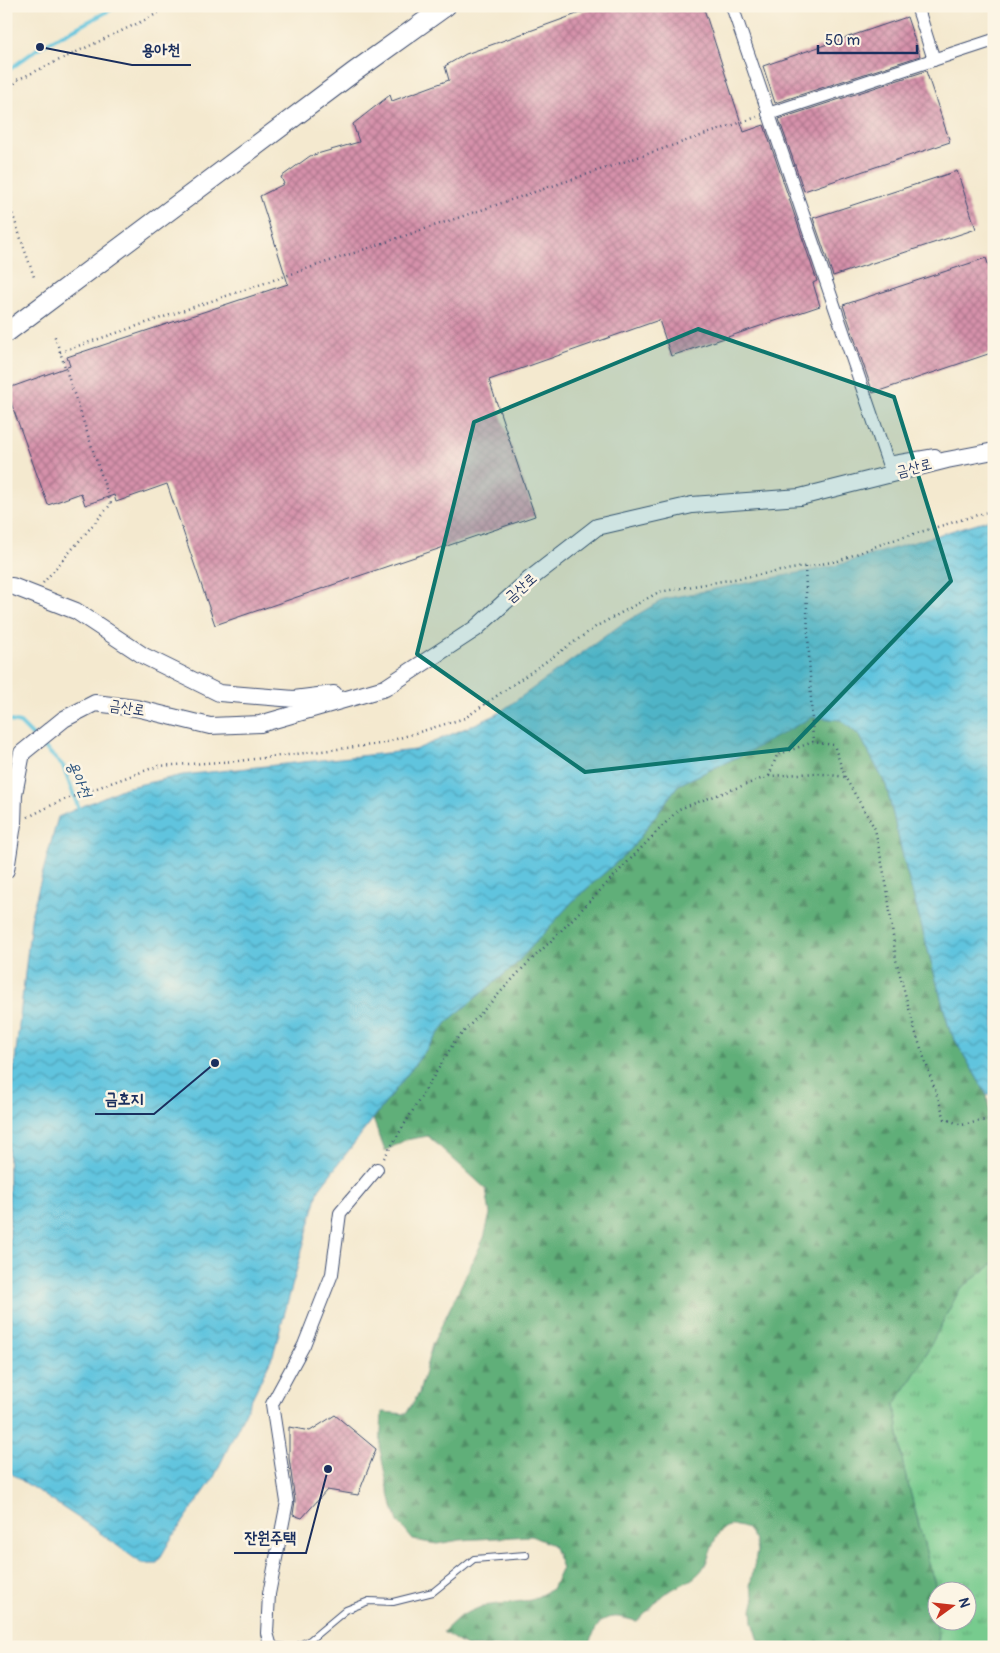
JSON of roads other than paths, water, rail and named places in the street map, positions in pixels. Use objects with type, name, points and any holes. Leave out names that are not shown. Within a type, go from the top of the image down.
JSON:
[{"type":"main road","points":[[6,333],[446,6]]},
{"type":"street","points":[[732,6],[888,463],[914,460],[994,443]]},
{"type":"street","points":[[917,6],[934,60]]},
{"type":"street","points":[[768,114],[994,40]]},
{"type":"street","name":"금산로","points":[[6,870],[13,824],[14,794],[22,753],[64,719],[95,703],[136,708],[210,726],[260,724],[385,688],[475,629],[530,579],[597,527],[692,505],[800,497],[947,460],[994,451]]},
{"type":"street","points":[[6,587],[12,586],[76,611],[144,656],[219,693],[294,699],[385,688]]},
{"type":"street","points":[[271,1646],[267,1633],[269,1594],[287,1502],[272,1404],[304,1345],[332,1274],[340,1214],[377,1169]]},
{"type":"lane","points":[[295,1647],[310,1640],[346,1610],[369,1601],[393,1602],[433,1592],[474,1559],[526,1555]]},
{"type":"lane","points":[[271,1646],[285,1647]]},
{"type":"water","points":[[994,518],[994,1095],[987,1095],[950,1031],[906,869],[886,785],[860,736],[841,720],[812,717],[752,750],[678,785],[631,849],[572,902],[513,967],[449,1020],[319,1189],[273,1355],[213,1479],[171,1539],[157,1563],[141,1563],[89,1525],[6,1470],[6,1387],[11,1337],[8,1122],[32,912],[58,817],[124,788],[183,775],[415,750],[496,715],[622,624],[664,599],[835,566]]},
{"type":"waterway","name":"용아천","points":[[6,72],[40,47],[118,6]]},
{"type":"waterway","name":"용아천","points":[[6,720],[20,723],[34,737]]},
{"type":"waterway","name":"용아천","points":[[41,744],[63,766],[80,812]]},
{"type":"place","name":"용아천","points":[[40,47]]},
{"type":"place","name":"금호지","points":[[215,1063]]},
{"type":"place","name":"잔원주택","points":[[328,1469]]}]
